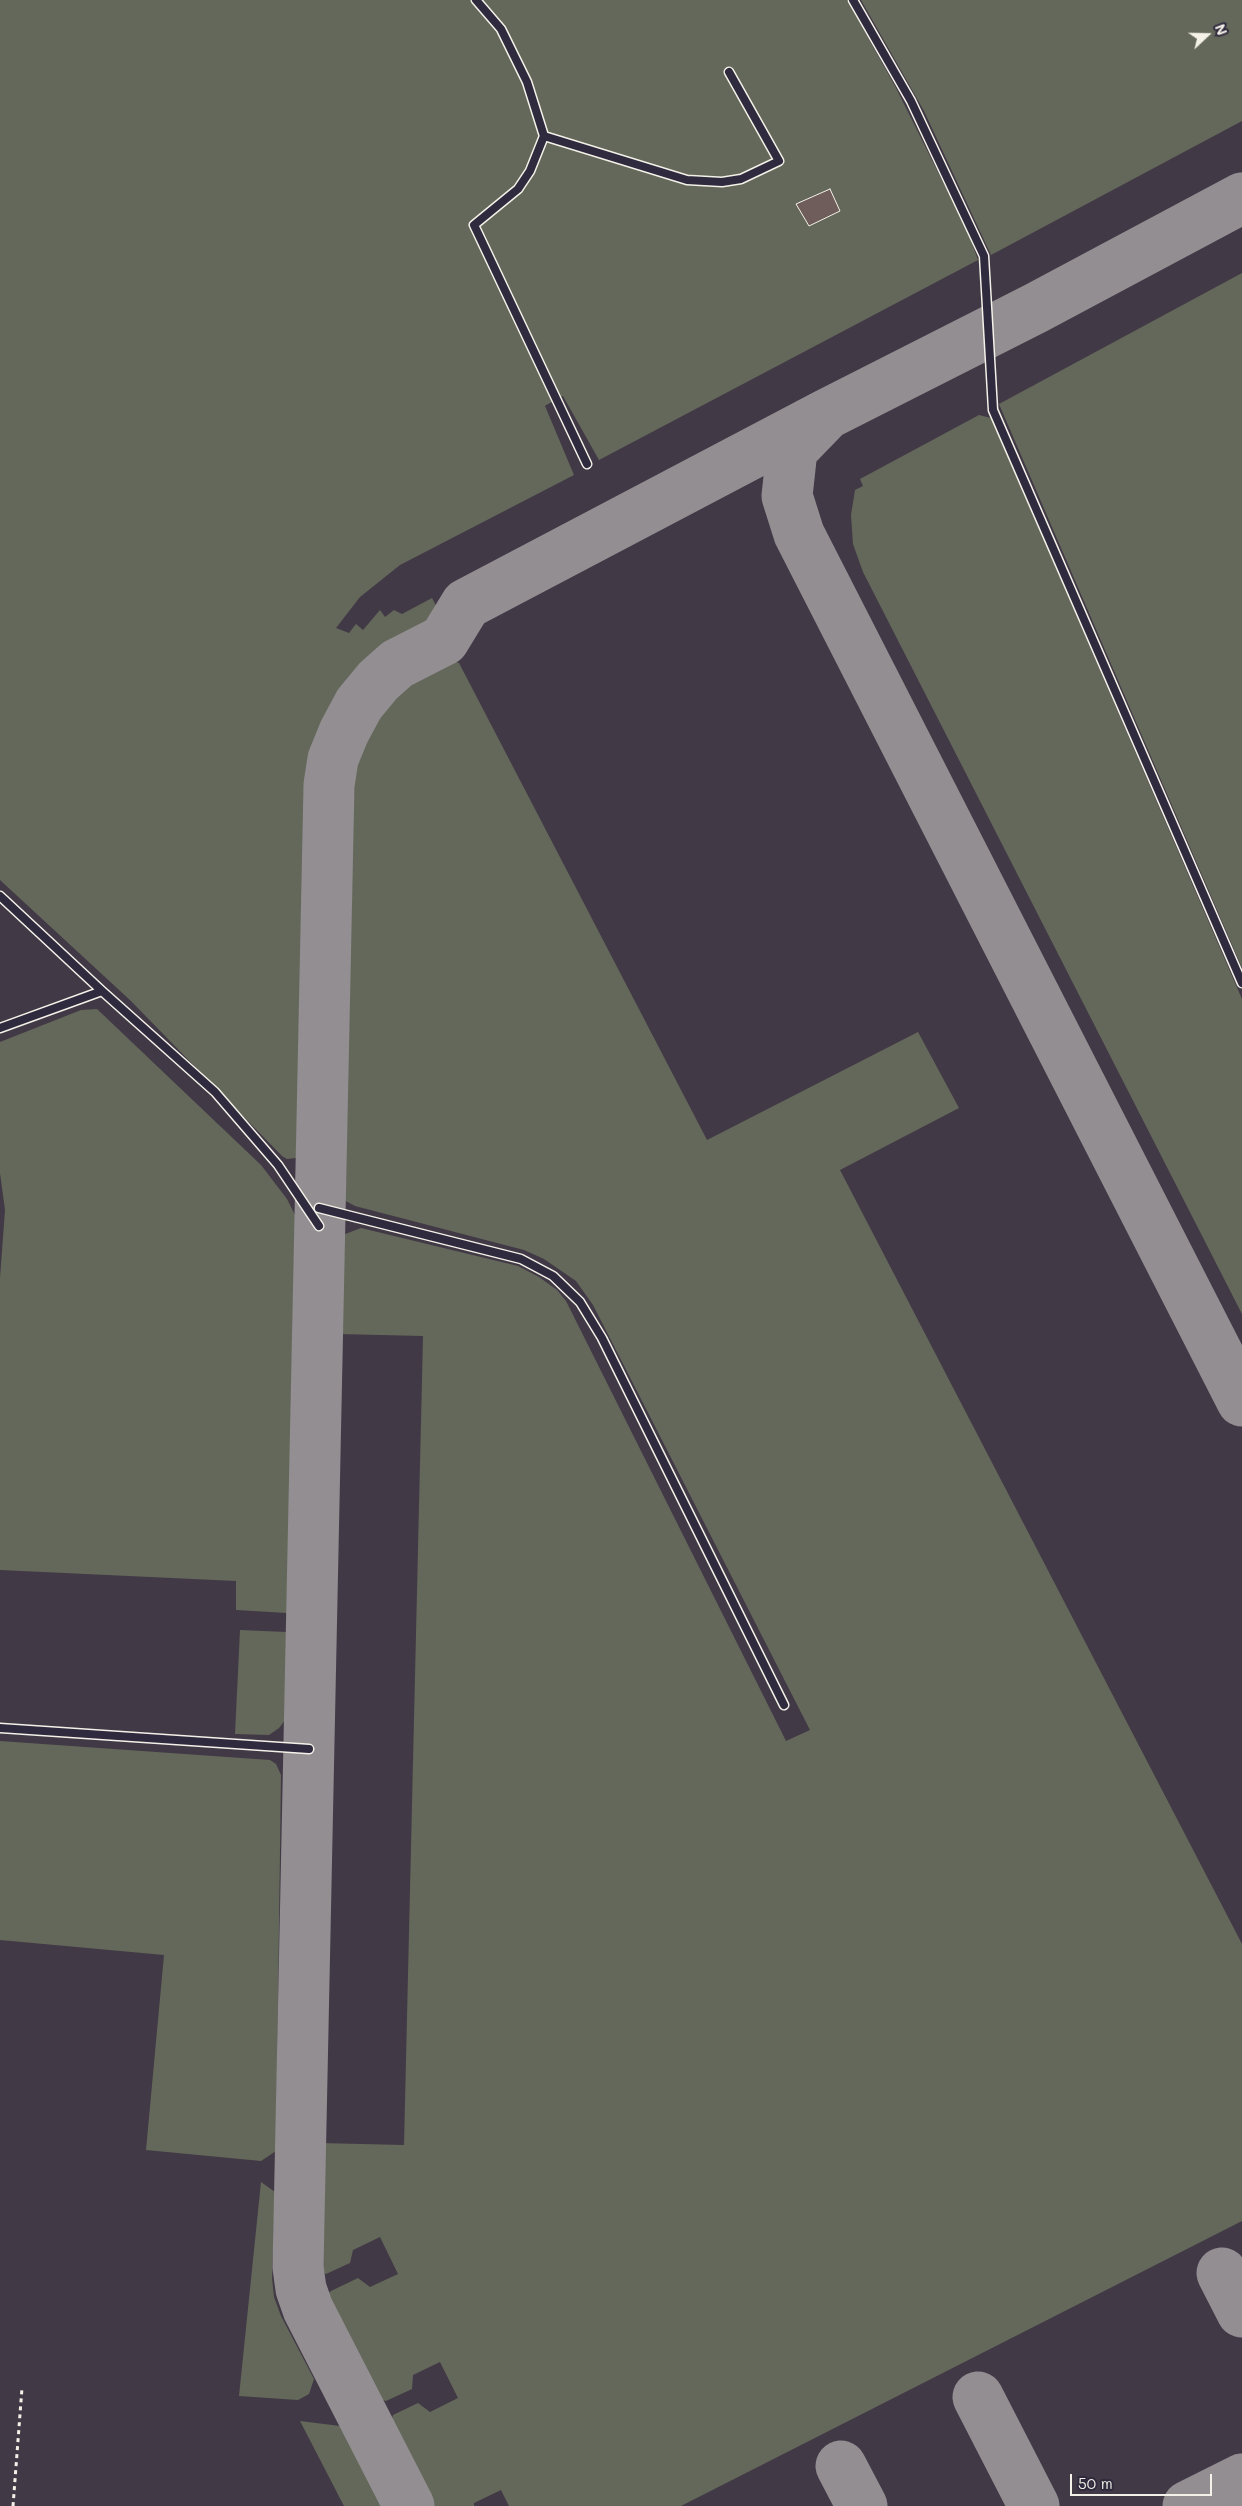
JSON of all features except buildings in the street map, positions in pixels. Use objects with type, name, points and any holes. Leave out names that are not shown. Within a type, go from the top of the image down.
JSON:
[{"type":"lane","points":[[476,0],[500,29],[527,82],[544,136],[538,155],[518,190],[474,226],[587,464]]},
{"type":"lane","points":[[853,0],[911,101],[984,256],[993,410],[1242,983]]},
{"type":"lane","points":[[544,136],[687,180],[722,182],[742,179],[779,161],[729,72]]},
{"type":"lane","points":[[0,896],[215,1092],[278,1166],[319,1226]]},
{"type":"lane","points":[[0,1028],[102,991]]},
{"type":"lane","points":[[319,1208],[521,1259],[553,1276],[580,1302],[602,1338],[784,1705]]},
{"type":"lane","points":[[0,1728],[309,1749]]},
{"type":"path","points":[[13,2506],[22,2388]]},
{"type":"shaded area","points":[[809,0],[1242,0],[1242,2506],[0,2506],[0,444],[424,477],[893,204]]},
{"type":"green space","points":[[0,0],[847,0],[895,86],[968,232],[978,260],[599,460],[563,396],[545,406],[574,475],[400,565],[360,597],[336,628],[349,633],[356,624],[363,630],[380,610],[385,617],[394,610],[402,614],[432,598],[442,617],[441,625],[434,634],[396,655],[379,668],[363,685],[339,720],[325,760],[320,782],[315,1013],[303,1014],[301,1155],[296,1158],[287,1159],[282,1156],[131,1001],[0,880]]},
{"type":"green space","points":[[861,0],[1242,0],[1242,121],[991,255],[924,111]]},
{"type":"green space","points":[[1242,273],[1242,968],[999,404]]},
{"type":"green space","points":[[979,415],[991,418],[1242,999],[1242,1314],[863,572],[853,544],[851,515],[855,490],[863,486],[860,479]]},
{"type":"green space","points":[[445,657],[459,663],[707,1140],[918,1032],[959,1108],[840,1170],[1242,1944],[1242,2221],[681,2506],[509,2506],[501,2490],[474,2503],[474,2506],[432,2506],[391,2423],[393,2415],[418,2403],[430,2412],[458,2398],[440,2362],[413,2375],[412,2389],[386,2401],[379,2399],[326,2296],[331,2291],[358,2278],[370,2287],[398,2274],[380,2237],[353,2250],[350,2263],[326,2274],[318,2268],[319,2143],[404,2145],[423,1336],[338,1334],[340,1236],[361,1228],[518,1266],[539,1277],[557,1290],[566,1301],[786,1741],[810,1730],[593,1305],[576,1281],[544,1259],[524,1250],[355,1206],[340,1198],[344,1014],[332,1013],[338,789],[342,765],[353,734],[370,706],[386,685],[416,663]]},
{"type":"green space","points":[[97,1009],[261,1165],[287,1199],[297,1219],[287,1613],[236,1610],[236,1581],[0,1570],[0,1278],[5,1210],[0,1173],[0,1042],[81,1010]]},
{"type":"green space","points":[[240,1630],[287,1632],[286,1719],[279,1728],[269,1735],[235,1734]]},
{"type":"green space","points":[[0,1741],[270,1760],[276,1764],[281,1775],[276,2151],[261,2161],[146,2150],[164,1955],[0,1940]]},
{"type":"green space","points":[[261,2182],[275,2192],[272,2278],[274,2297],[281,2316],[314,2379],[309,2394],[298,2400],[239,2396]]},
{"type":"green space","points":[[300,2421],[340,2426],[382,2506],[344,2506]]},
{"type":"taxiway","points":[[409,2506],[308,2309],[301,2289],[298,2267],[329,785],[333,759],[344,732],[359,704],[378,681],[397,664],[444,640],[466,604],[825,415],[1036,308],[1242,198]]},
{"type":"taxiway","points":[[823,418],[792,450],[787,496],[799,534],[1242,1401]]},
{"type":"taxiway","points":[[1222,2273],[1242,2312]]},
{"type":"taxiway","points":[[978,2397],[1034,2506]]},
{"type":"taxiway","points":[[841,2466],[862,2506]]},
{"type":"taxiway","points":[[1188,2506],[1242,2479]]}]
